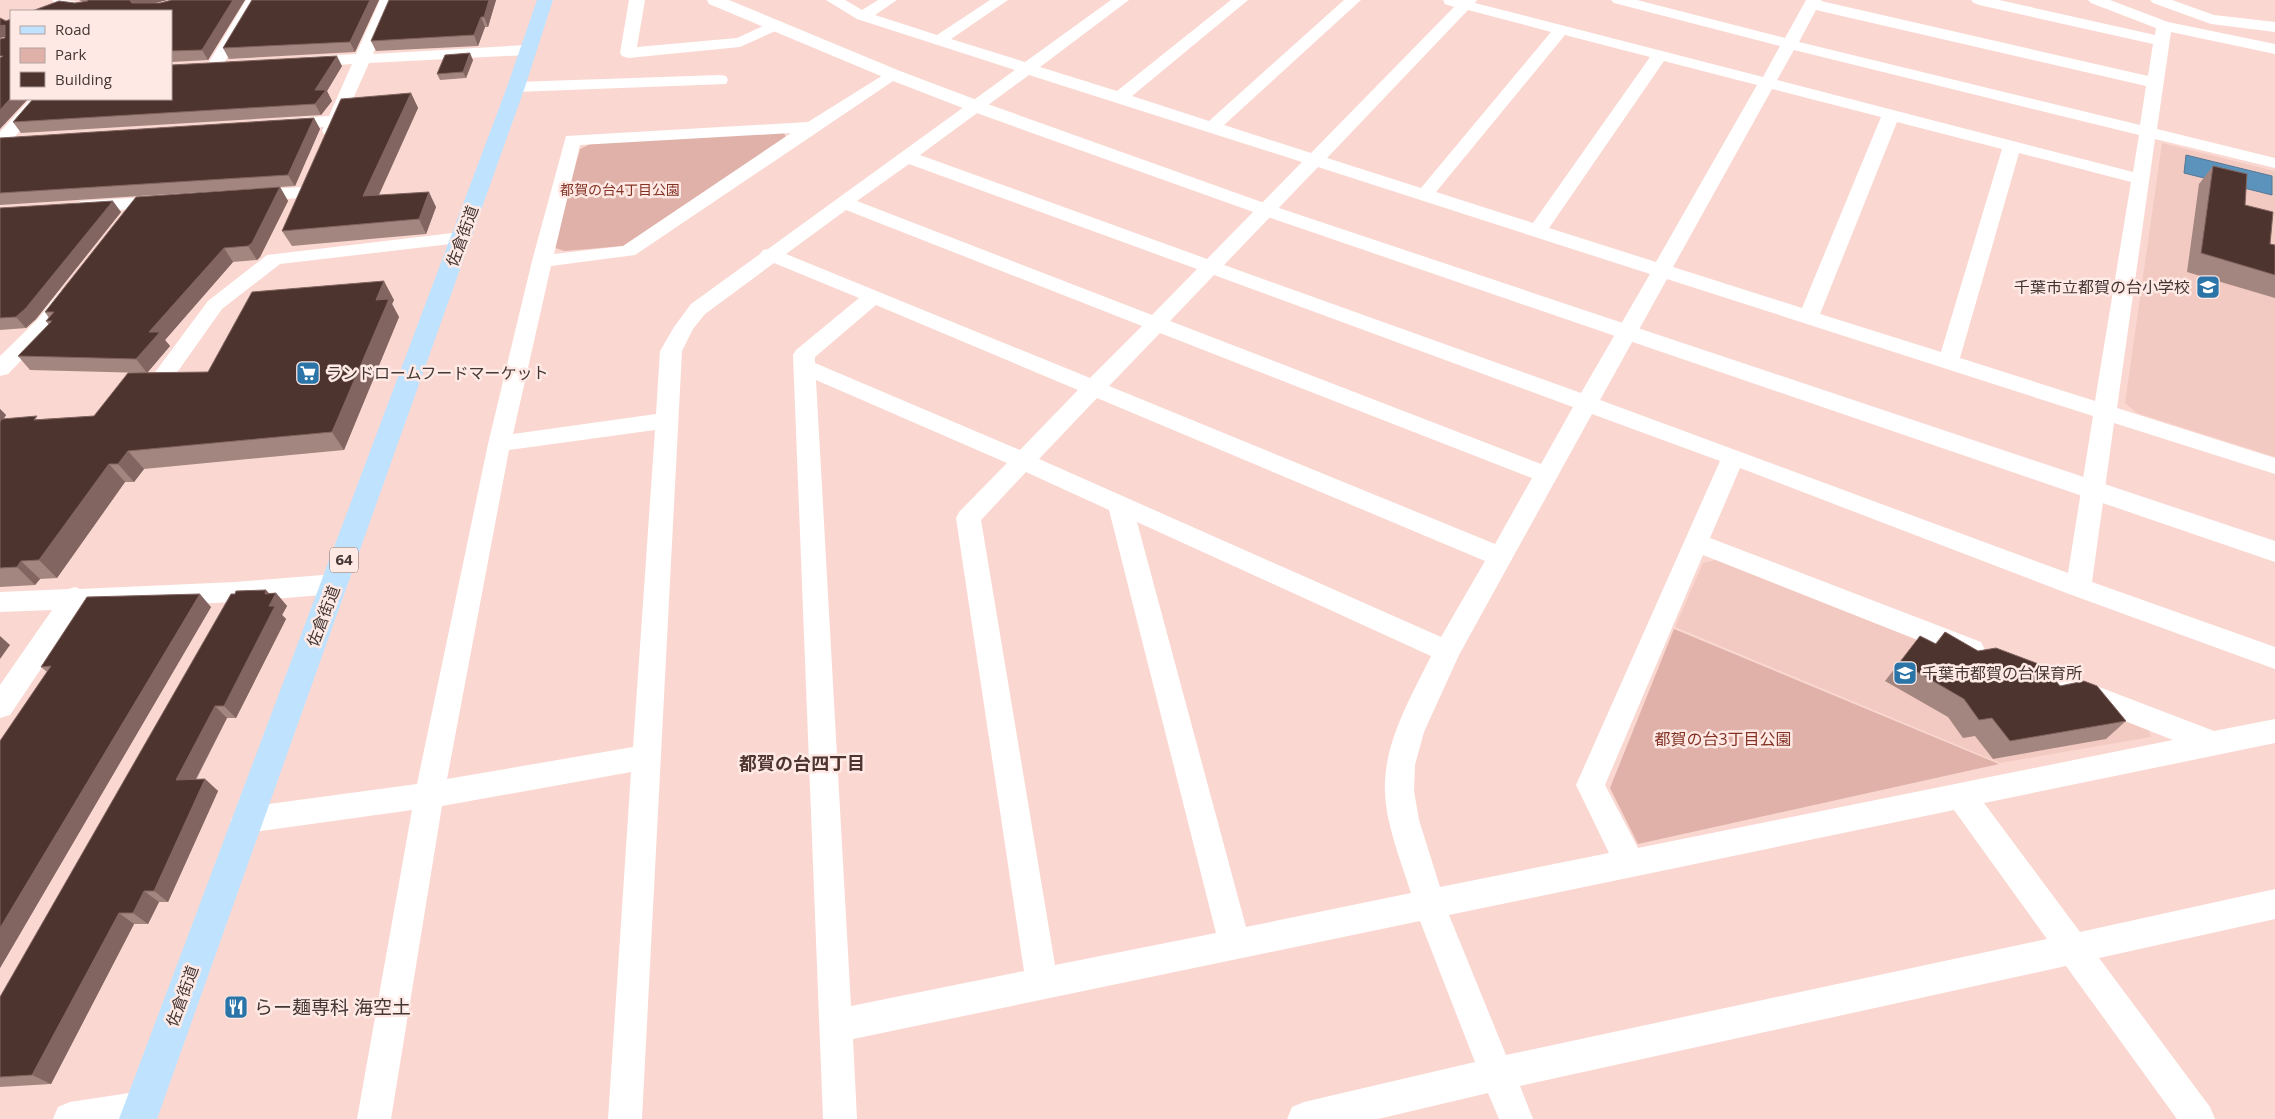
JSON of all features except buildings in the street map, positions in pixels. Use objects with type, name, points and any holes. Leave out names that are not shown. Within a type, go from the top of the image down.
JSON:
[{"type":"main road","name":"佐倉街道","points":[[140,1113],[516,87],[545,0]]},
{"type":"street","points":[[60,0],[83,10]]},
{"type":"street","points":[[214,67],[254,0]]},
{"type":"street","points":[[324,148],[388,0]]},
{"type":"street","points":[[637,0],[628,53],[740,42],[776,25]]},
{"type":"street","points":[[715,0],[894,75],[975,106],[1266,210],[2275,552]]},
{"type":"street","points":[[834,0],[862,16],[1538,230],[1808,319],[2275,466]]},
{"type":"street","points":[[862,16],[888,0]]},
{"type":"street","points":[[939,40],[1000,0]]},
{"type":"street","points":[[625,1119],[671,351],[684,327],[698,309],[770,254],[1121,0]]},
{"type":"street","points":[[1119,98],[1240,0]]},
{"type":"street","points":[[1212,127],[1353,0]]},
{"type":"street","points":[[1619,0],[1692,12],[1789,44],[2275,162]]},
{"type":"street","points":[[1979,0],[2162,34],[2275,49]]},
{"type":"street","points":[[2096,0],[2162,34]]},
{"type":"street","points":[[2158,0],[2211,19],[2275,27]]},
{"type":"street","points":[[1042,984],[968,518],[1315,160],[1460,2],[1560,31],[2140,179]]},
{"type":"street","points":[[1516,1119],[1429,904],[1402,813],[1399,781],[1404,753],[1421,708],[1447,651],[1813,2],[2155,83]]},
{"type":"street","points":[[1425,194],[1560,31]]},
{"type":"street","points":[[2078,587],[2091,491],[2162,34]]},
{"type":"street","points":[[292,63],[527,50]]},
{"type":"street","points":[[1538,230],[1659,56]]},
{"type":"street","points":[[197,68],[233,66]]},
{"type":"street","points":[[542,261],[628,251],[812,127],[894,75]]},
{"type":"street","points":[[516,87],[720,80]]},
{"type":"street","points":[[1,142],[38,100]]},
{"type":"street","points":[[1808,319],[1891,115]]},
{"type":"street","points":[[267,125],[335,121]]},
{"type":"street","points":[[374,1119],[429,795],[499,444],[572,140],[812,127]]},
{"type":"street","points":[[1,142],[22,139]]},
{"type":"street","points":[[1948,363],[2012,146]]},
{"type":"street","points":[[905,156],[1587,403],[2078,587],[2275,658]]},
{"type":"street","points":[[227,198],[300,201],[312,175]]},
{"type":"street","points":[[61,208],[178,201]]},
{"type":"street","points":[[842,202],[1547,475]]},
{"type":"street","points":[[122,226],[140,203]]},
{"type":"street","points":[[158,384],[215,305],[278,250],[461,238]]},
{"type":"street","points":[[770,254],[1501,557]]},
{"type":"street","points":[[0,369],[44,325],[80,279]]},
{"type":"street","points":[[840,1119],[804,354],[873,297]]},
{"type":"street","points":[[805,367],[1024,461],[1447,651]]},
{"type":"street","points":[[499,444],[668,420]]},
{"type":"street","points":[[1630,864],[1590,785],[1732,461],[1736,458]]},
{"type":"street","points":[[1120,505],[1235,944]]},
{"type":"street","points":[[1696,542],[2215,744]]},
{"type":"street","points":[[0,602],[75,597],[235,592],[335,584]]},
{"type":"street","points":[[220,618],[235,592]]},
{"type":"street","points":[[0,706],[75,597]]},
{"type":"street","points":[[835,1026],[2275,731]]},
{"type":"street","points":[[246,820],[429,795],[647,757]]},
{"type":"street","points":[[1961,796],[2198,1119]]},
{"type":"street","points":[[1304,1119],[1497,1073],[2275,904]]},
{"type":"street","points":[[70,1119],[140,1113]]},
{"type":"shaded area","name":"千葉市立都賀の台小学校","points":[[2162,143],[2275,171],[2275,457],[2137,413],[2125,403]]},
{"type":"shaded area","name":"千葉市都賀の台保育所","points":[[1723,558],[2145,719],[2151,737],[2000,763],[1675,627],[1703,563]]},
{"type":"green space","name":"都賀の台4丁目公園","points":[[783,131],[787,139],[624,246],[564,251],[553,247],[580,149],[594,142]]},
{"type":"green space","name":"都賀の台3丁目公園","points":[[1674,629],[1999,764],[1638,844],[1610,788]]},
{"type":"water","points":[[2186,155],[2272,176],[2272,195],[2184,173]]},
{"type":"place","name":"千葉市立都賀の台小学校","points":[[2208,287]]},
{"type":"place","name":"ランドロームフードマーケット","points":[[308,373]]},
{"type":"place","name":"千葉市都賀の台保育所","points":[[1905,673]]},
{"type":"place","name":"らー麺専科 海空土","points":[[236,1007]]},
{"type":"district","name":"都賀の台四丁目","points":[[802,764]]}]
